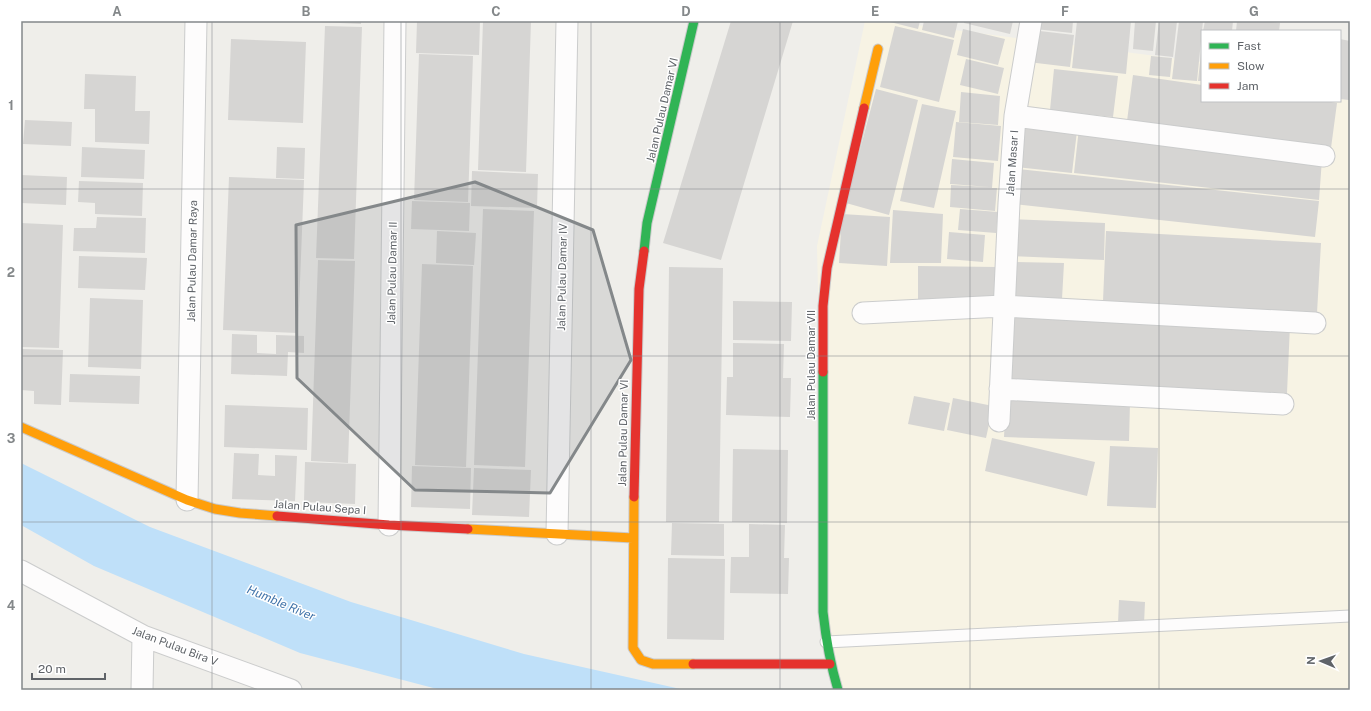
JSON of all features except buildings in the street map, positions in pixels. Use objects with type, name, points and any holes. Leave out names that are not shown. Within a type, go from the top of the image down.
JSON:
[{"type":"street","name":"Jalan Pulau Damar Raya","points":[[187,500],[196,21]]},
{"type":"street","name":"Jalan Pulau Damar II","points":[[389,525],[395,21]]},
{"type":"street","name":"Jalan Pulau Damar IV","points":[[557,534],[567,21]]},
{"type":"street","name":"Jalan Pulau Damar VI","points":[[694,21],[647,223],[642,258],[638,320],[633,538],[633,648],[641,660],[653,664],[830,664]]},
{"type":"street","name":"Jalan Masar I","points":[[999,421],[1008,203],[1015,116],[1031,21]]},
{"type":"street","name":"Jalan Pulau Damar VII","points":[[837,688],[830,664],[823,612],[823,306],[827,268],[878,49]]},
{"type":"street","points":[[1015,116],[1324,156]]},
{"type":"street","points":[[862,313],[1003,306],[1315,323]]},
{"type":"street","points":[[1000,389],[1283,404]]},
{"type":"street","name":"Jalan Pulau Sepa I","points":[[21,427],[187,500],[216,509],[240,513],[389,525],[633,538]]},
{"type":"street","name":"Jalan Pulau Bira V","points":[[21,571],[143,636],[291,690]]},
{"type":"street","points":[[142,690],[143,636]]},
{"type":"lane","points":[[826,642],[1350,616]]},
{"type":"highlighted area","points":[[475,182],[593,230],[631,360],[550,493],[415,490],[297,378],[296,225]]},
{"type":"shaded area","points":[[865,21],[886,21],[1201,62],[1201,102],[1341,102],[1341,80],[1350,81],[1350,690],[834,690],[826,642],[817,246]]},
{"type":"water","name":"Humble River","points":[[21,463],[150,527],[351,602],[524,654],[685,690],[441,690],[300,653],[94,566],[21,525]]},
{"type":"traffic: fast","points":[[644,251],[647,223],[694,21]]},
{"type":"traffic: fast","points":[[823,372],[823,612],[825,632],[838,690]]},
{"type":"traffic: slow","points":[[864,108],[878,49]]},
{"type":"traffic: slow","points":[[21,427],[187,500],[215,509],[277,516]]},
{"type":"traffic: slow","points":[[634,497],[633,648],[641,660],[653,664],[693,664]]},
{"type":"traffic: slow","points":[[468,529],[633,538]]},
{"type":"traffic: jam","points":[[823,372],[823,306],[827,268],[864,108]]},
{"type":"traffic: jam","points":[[634,497],[639,289],[644,251]]},
{"type":"traffic: jam","points":[[277,516],[389,525],[468,529]]},
{"type":"traffic: jam","points":[[693,664],[830,664]]}]
